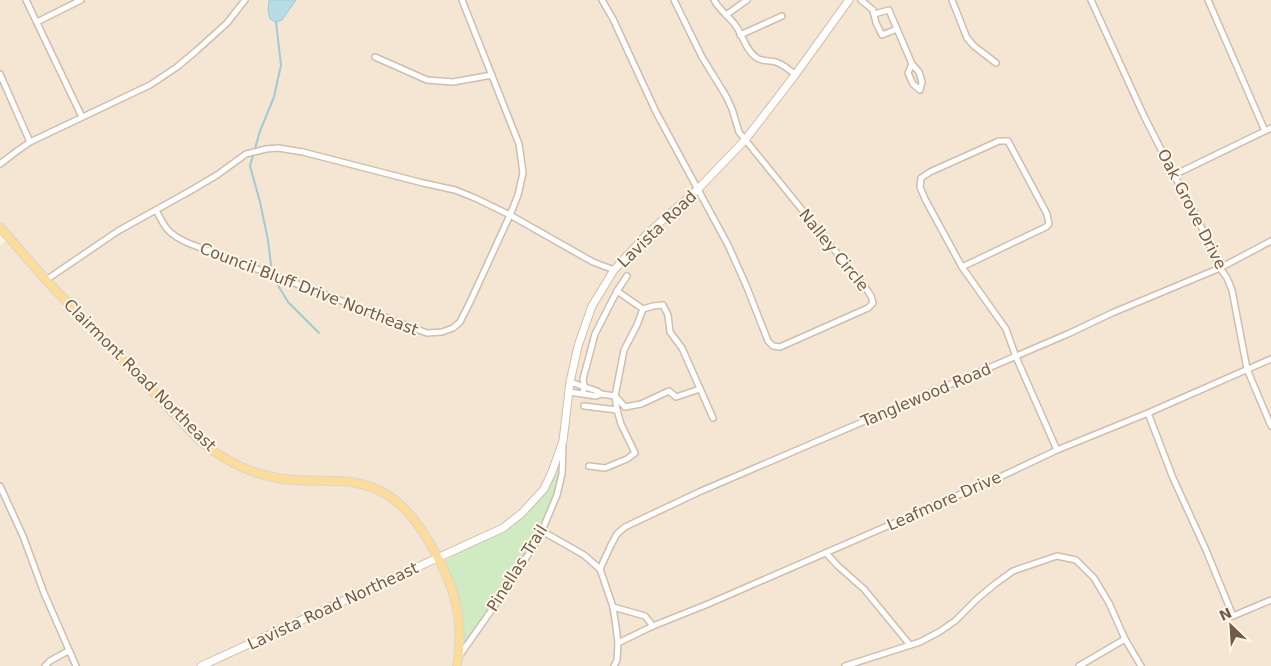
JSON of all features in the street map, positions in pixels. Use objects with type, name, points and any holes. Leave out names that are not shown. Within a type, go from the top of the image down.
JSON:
[{"type":"main road","name":"Lavista Road","points":[[438,558],[503,528],[522,512],[544,489],[563,441],[570,382],[578,346],[592,306],[614,270],[647,234],[698,189],[745,140],[849,0]]},
{"type":"main road","name":"Clairmont Road Northeast","points":[[0,227],[46,280],[200,440],[217,454],[244,468],[266,476],[289,480],[356,483],[377,490],[398,503],[414,518],[438,558],[456,603],[460,632],[458,662]]},
{"type":"main road","name":"Lavista Road Northeast","points":[[201,666],[438,558]]},
{"type":"street","points":[[26,0],[82,117]]},
{"type":"street","points":[[37,22],[81,0]]},
{"type":"street","points":[[0,164],[30,142],[150,85],[177,67],[227,23],[245,0]]},
{"type":"street","name":"Council Bluff Drive Northeast","points":[[156,210],[165,227],[175,237],[426,332],[442,332],[453,328],[460,322],[475,293],[518,195],[523,173],[519,144],[462,0]]},
{"type":"street","points":[[602,0],[656,112],[698,189]]},
{"type":"street","points":[[674,0],[702,57],[726,96],[739,132],[745,140]]},
{"type":"street","points":[[714,0],[737,27],[747,48],[756,58],[787,67],[795,75]]},
{"type":"street","points":[[726,15],[748,0]]},
{"type":"street","points":[[861,0],[873,10],[876,23],[882,35],[897,29]]},
{"type":"street","points":[[952,0],[967,38],[996,63]]},
{"type":"street","name":"Oak Grove Drive","points":[[1091,0],[1144,116],[1194,212],[1220,268],[1227,278],[1232,290],[1247,370],[1271,426]]},
{"type":"street","points":[[1208,0],[1265,131]]},
{"type":"street","points":[[874,14],[889,10],[912,64]]},
{"type":"street","points":[[740,35],[782,16]]},
{"type":"street","points":[[375,57],[428,80],[453,82],[492,75]]},
{"type":"street","points":[[0,74],[30,142]]},
{"type":"street","points":[[1174,175],[1271,128]]},
{"type":"street","name":"Nalley Circle","points":[[698,189],[728,245],[768,341],[773,346],[780,347],[794,342],[868,308],[873,303],[867,290],[745,140]]},
{"type":"street","points":[[962,266],[1046,228],[1049,224],[1047,214],[1008,141],[998,141],[930,172],[921,178],[920,187],[962,266],[1006,328],[1016,357],[1057,450]]},
{"type":"street","points":[[46,280],[118,231],[217,175],[246,154],[278,148],[303,152],[455,190],[510,215],[593,262],[614,270]]},
{"type":"street","name":"Tanglewood Road","points":[[600,569],[617,534],[637,521],[699,492],[1220,268],[1271,241]]},
{"type":"street","points":[[583,394],[583,379],[596,334],[617,290],[627,276]]},
{"type":"street","points":[[617,290],[643,309]]},
{"type":"street","points":[[643,309],[663,305],[668,315],[670,332],[682,348],[713,418]]},
{"type":"street","points":[[589,466],[605,468],[627,459],[634,453],[621,424],[615,396],[624,350],[643,309]]},
{"type":"street","name":"Leafmore Drive","points":[[618,643],[653,626],[1000,477],[1057,450],[1148,413],[1271,359]]},
{"type":"street","points":[[570,382],[597,391],[600,394]]},
{"type":"street","points":[[569,392],[596,396],[600,394],[615,396],[625,407],[641,404],[669,391],[676,397],[700,389]]},
{"type":"street","points":[[584,406],[617,410]]},
{"type":"street","points":[[1148,413],[1173,478],[1206,550],[1233,616],[1271,600]]},
{"type":"street","name":"Pinellas Trail","points":[[458,662],[539,538],[557,494],[562,474],[563,441]]},
{"type":"street","points":[[0,486],[23,536],[68,651],[76,666]]},
{"type":"street","points":[[542,531],[584,555],[600,569],[613,607],[618,643],[614,666]]},
{"type":"street","points":[[826,553],[864,589],[910,645]]},
{"type":"street","points":[[845,666],[933,636],[955,621],[994,584],[1014,571],[1057,556],[1076,560],[1094,578],[1141,666]]},
{"type":"street","points":[[613,607],[645,616],[653,626]]},
{"type":"street","points":[[1079,666],[1126,639]]},
{"type":"street","points":[[45,666],[50,660],[68,651]]},
{"type":"shaded area","points":[[0,0],[1271,0],[1271,666],[0,666],[0,246],[9,238],[0,227]]},
{"type":"green space","points":[[563,441],[562,474],[542,531],[463,648],[454,596],[441,564],[478,539],[503,528],[544,489]]},
{"type":"water","points":[[269,0],[296,0],[282,20],[276,22],[270,19],[268,10]]},
{"type":"waterway","points":[[272,273],[268,240],[250,166],[260,131],[274,97],[281,65],[276,22]]},
{"type":"waterway","points":[[273,277],[288,302],[319,333]]}]
